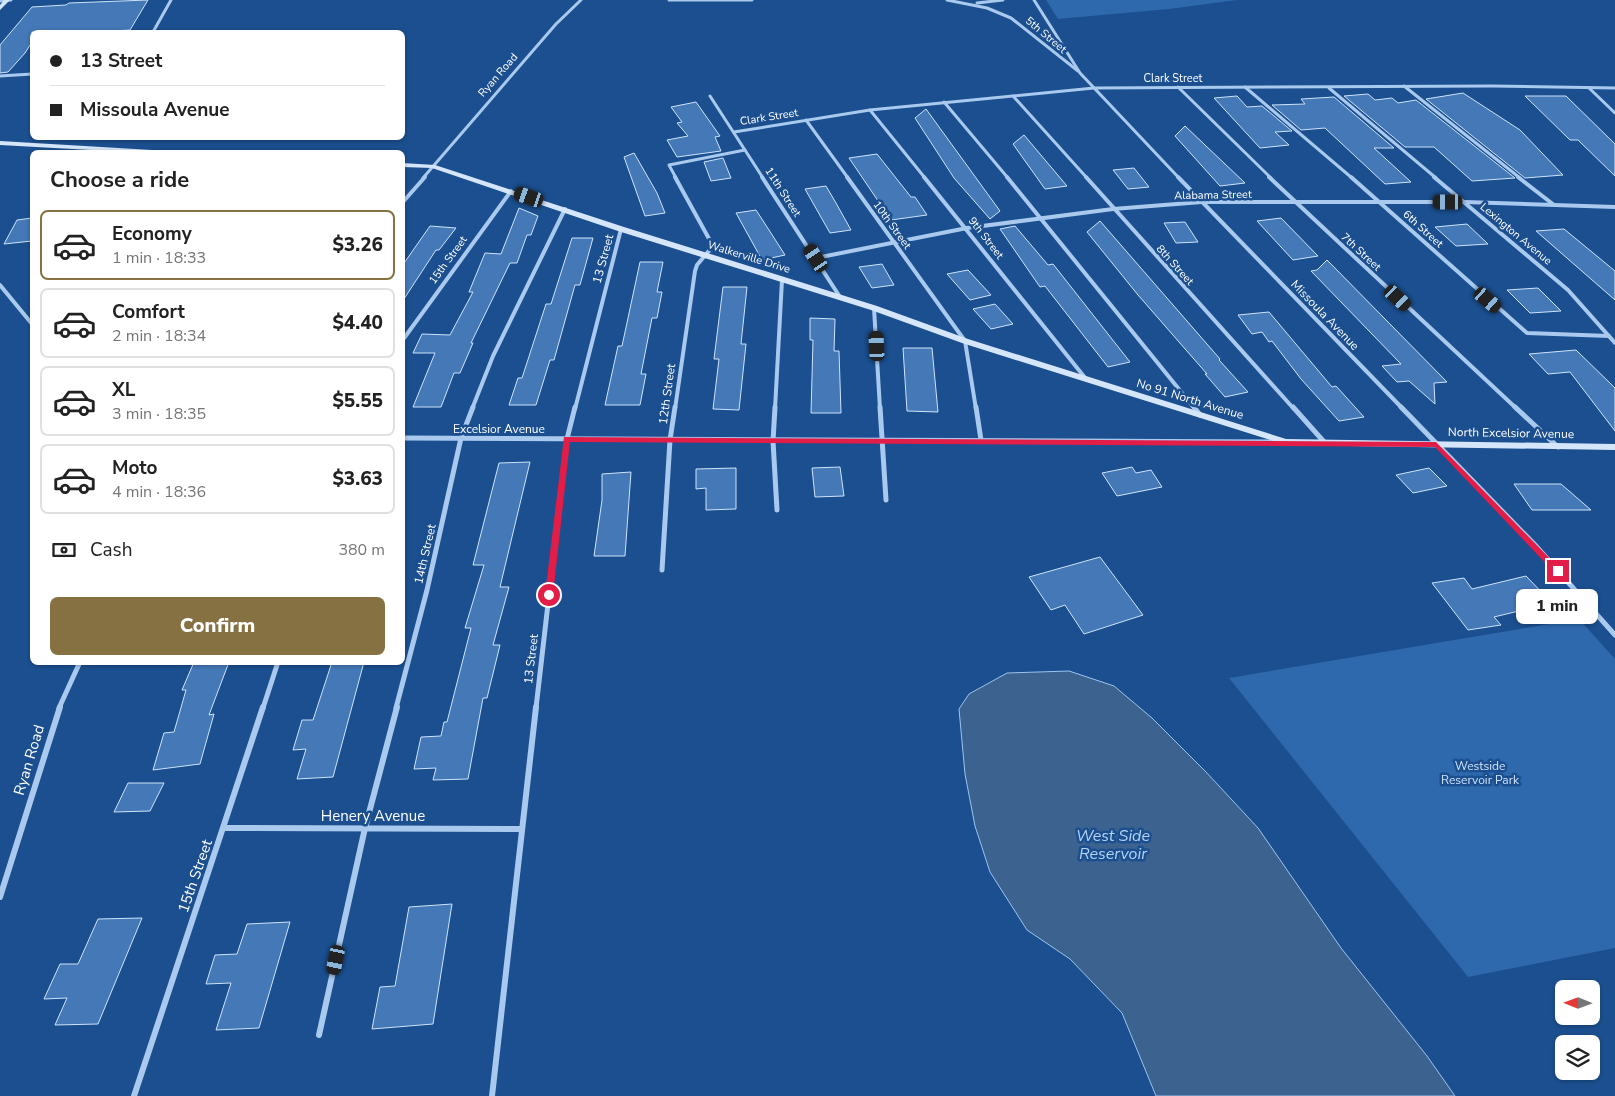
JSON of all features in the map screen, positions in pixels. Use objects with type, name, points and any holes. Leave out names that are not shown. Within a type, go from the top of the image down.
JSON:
[{"type":"street","points":[[0,8],[7,0]]},
{"type":"street","points":[[0,1],[11,0]]},
{"type":"street","points":[[154,30],[171,0]]},
{"type":"street","name":"Ryan Road","points":[[405,199],[556,24],[581,0]]},
{"type":"street","points":[[669,0],[752,0]]},
{"type":"street","name":"5th Street","points":[[947,0],[972,4],[999,12],[1021,25],[1055,55],[1080,73]]},
{"type":"street","name":"5th Street","points":[[972,4],[1003,0]]},
{"type":"street","name":"Missoula Avenue","points":[[1034,0],[1080,73],[1202,202],[1535,545],[1615,635]]},
{"type":"street","points":[[0,76],[30,74]]},
{"type":"street","name":"Clark Street","points":[[734,132],[870,110],[1094,88],[1245,86],[1328,88],[1403,86],[1615,88]]},
{"type":"street","name":"6th Street","points":[[1245,86],[1379,201],[1527,334],[1609,336]]},
{"type":"street","points":[[1403,86],[1555,205]]},
{"type":"street","name":"7th Street","points":[[1178,87],[1296,204],[1558,447]]},
{"type":"street","name":"Lexington Avenue","points":[[1328,88],[1568,290],[1615,343]]},
{"type":"street","points":[[1588,88],[1615,113]]},
{"type":"street","name":"11th Street","points":[[710,96],[840,297]]},
{"type":"street","name":"8th Street","points":[[1013,96],[1325,443]]},
{"type":"street","points":[[944,102],[1043,219],[1202,417]]},
{"type":"street","name":"9th Street","points":[[870,110],[967,228],[1086,380]]},
{"type":"street","name":"10th Street","points":[[806,120],[965,341]]},
{"type":"street","points":[[0,143],[118,150]]},
{"type":"street","points":[[706,256],[712,249],[713,242],[669,165],[745,150]]},
{"type":"street","name":"Walkerville Drive","points":[[405,165],[433,166],[621,229],[874,308],[965,341],[1086,380]]},
{"type":"street","name":"15th Street","points":[[405,337],[510,191]]},
{"type":"street","name":"Alabama Street","points":[[816,258],[967,228],[1113,209],[1202,202],[1296,204],[1379,201],[1465,202],[1615,207]]},
{"type":"street","name":"14th Street","points":[[319,1035],[365,828],[427,590],[461,438],[493,356],[565,209]]},
{"type":"street","name":"13 Street","points":[[492,1096],[567,439],[621,229]]},
{"type":"street","name":"12th Street","points":[[662,570],[670,440],[695,271],[697,265],[706,256]]},
{"type":"street","points":[[777,510],[774,441],[782,280]]},
{"type":"street","points":[[0,285],[30,322]]},
{"type":"street","points":[[874,308],[886,500]]},
{"type":"street","points":[[965,341],[981,440]]},
{"type":"street","name":"No 91 North Avenue","points":[[1086,380],[1286,442]]},
{"type":"street","name":"Excelsior Avenue","points":[[405,438],[1286,442]]},
{"type":"street","name":"North Excelsior Avenue","points":[[1286,442],[1615,447]]},
{"type":"street","name":"Ryan Road","points":[[0,897],[55,717],[79,665]]},
{"type":"street","name":"15th Street","points":[[134,1096],[277,665]]},
{"type":"street","name":"Henery Avenue","points":[[224,828],[522,829]]},
{"type":"green space","points":[[1046,0],[1237,0],[1169,9],[1058,19]]},
{"type":"green space","name":"Westside Reservoir Park","points":[[1579,619],[1615,659],[1615,948],[1468,977],[1229,678]]},
{"type":"water","name":"West Side Reservoir","points":[[1069,671],[1114,686],[1152,718],[1258,828],[1341,948],[1427,1056],[1455,1096],[1156,1096],[1122,1013],[1070,959],[1027,930],[990,872],[975,826],[965,774],[959,709],[969,694],[1007,673]]},
{"type":"building","points":[[148,0],[130,30],[30,30],[30,45],[25,53],[8,72],[0,73],[0,45],[32,7],[66,5],[69,3]]},
{"type":"building","points":[[1463,93],[1520,130],[1563,175],[1525,178],[1426,99]]},
{"type":"building","points":[[1368,94],[1375,100],[1392,98],[1398,103],[1416,100],[1515,178],[1472,181],[1434,147],[1405,147],[1344,96]]},
{"type":"building","points":[[1237,96],[1247,107],[1262,106],[1292,131],[1275,132],[1289,145],[1260,148],[1214,98]]},
{"type":"building","points":[[1525,96],[1566,96],[1615,144],[1615,176],[1578,140],[1570,140]]},
{"type":"building","points":[[1334,97],[1394,148],[1374,148],[1411,182],[1385,184],[1325,128],[1301,130],[1272,105],[1305,104],[1301,99]]},
{"type":"building","points":[[696,102],[720,136],[715,137],[721,151],[677,157],[667,140],[688,136],[677,123],[682,122],[671,107]]},
{"type":"building","points":[[926,109],[1000,211],[990,219],[954,178],[915,118]]},
{"type":"building","points":[[1185,126],[1245,183],[1220,186],[1175,136]]},
{"type":"building","points":[[1024,135],[1067,186],[1045,189],[1013,144]]},
{"type":"building","points":[[634,153],[657,193],[665,213],[645,216],[624,157]]},
{"type":"building","points":[[877,154],[911,197],[915,197],[927,215],[891,220],[849,158]]},
{"type":"building","points":[[723,158],[731,178],[711,181],[704,162]]},
{"type":"building","points":[[1134,168],[1149,187],[1128,189],[1113,170]]},
{"type":"building","points":[[826,186],[851,230],[830,233],[805,189]]},
{"type":"building","points":[[519,208],[538,216],[531,235],[527,235],[517,263],[510,263],[471,343],[473,343],[460,373],[454,373],[441,407],[413,407],[435,353],[413,353],[422,334],[450,335],[473,292],[469,292],[485,253],[501,254]]},
{"type":"building","points":[[756,210],[785,255],[762,260],[736,213]]},
{"type":"building","points":[[30,218],[30,241],[4,244],[17,220]]},
{"type":"building","points":[[1281,218],[1318,256],[1293,260],[1257,221]]},
{"type":"building","points":[[1100,221],[1248,392],[1225,397],[1205,374],[1207,374],[1138,295],[1087,232]]},
{"type":"building","points":[[1185,222],[1198,242],[1176,243],[1164,223]]},
{"type":"building","points":[[1467,224],[1488,244],[1456,246],[1435,227]]},
{"type":"building","points":[[430,226],[456,228],[439,250],[436,250],[405,297],[405,262]]},
{"type":"building","points":[[1015,226],[1048,265],[1053,264],[1130,362],[1108,367],[1045,286],[1040,287],[1000,229]]},
{"type":"building","points":[[1564,229],[1615,271],[1615,300],[1536,231]]},
{"type":"building","points":[[572,238],[593,238],[580,285],[575,285],[554,360],[550,360],[536,405],[509,405],[518,378],[522,378],[546,304],[551,304]]},
{"type":"building","points":[[1327,260],[1447,382],[1434,383],[1435,404],[1409,381],[1397,382],[1382,366],[1401,364],[1311,271],[1317,270]]},
{"type":"building","points":[[640,262],[663,262],[657,292],[662,292],[657,318],[652,318],[641,374],[646,374],[640,405],[605,405],[618,346],[622,346]]},
{"type":"building","points":[[882,264],[894,285],[872,288],[859,267]]},
{"type":"building","points":[[968,270],[991,295],[970,300],[947,274]]},
{"type":"building","points":[[723,287],[747,287],[741,344],[746,344],[739,410],[713,409],[719,359],[714,359]]},
{"type":"building","points":[[1538,288],[1561,311],[1530,313],[1507,290]]},
{"type":"building","points":[[995,304],[1013,324],[991,329],[973,309]]},
{"type":"building","points":[[1269,312],[1332,387],[1336,386],[1364,417],[1339,421],[1301,379],[1272,341],[1269,342],[1262,332],[1252,334],[1238,315]]},
{"type":"building","points":[[810,318],[835,319],[834,351],[839,351],[841,413],[811,413],[813,340],[810,340]]},
{"type":"building","points":[[903,348],[932,348],[938,412],[907,411]]},
{"type":"building","points":[[1576,350],[1615,388],[1615,431],[1570,372],[1548,374],[1529,354]]},
{"type":"building","points":[[530,462],[500,587],[509,587],[493,645],[500,645],[487,698],[483,698],[468,779],[433,780],[436,768],[414,769],[421,737],[441,736],[444,722],[447,722],[471,628],[465,628],[484,565],[473,565],[499,463]]},
{"type":"building","points":[[840,467],[844,496],[815,497],[812,468]]},
{"type":"building","points":[[1132,467],[1136,473],[1151,470],[1162,487],[1117,496],[1102,473]]},
{"type":"building","points":[[736,468],[736,509],[706,510],[706,488],[696,489],[696,469]]},
{"type":"building","points":[[1429,468],[1447,486],[1413,493],[1396,475]]},
{"type":"building","points":[[631,472],[625,556],[594,556],[602,500],[602,474]]},
{"type":"building","points":[[1514,484],[1561,484],[1591,510],[1532,510]]},
{"type":"building","points":[[1100,557],[1143,615],[1084,634],[1065,605],[1051,610],[1029,577]]},
{"type":"building","points":[[1526,576],[1552,603],[1494,617],[1501,625],[1468,630],[1432,583],[1464,578],[1472,589]]},
{"type":"building","points":[[193,665],[228,665],[209,715],[214,714],[200,764],[153,770],[164,733],[174,732],[186,690],[182,690]]},
{"type":"building","points":[[331,665],[363,665],[333,777],[297,779],[306,749],[293,750],[302,720],[313,720]]},
{"type":"building","points":[[128,783],[164,783],[150,811],[114,812]]},
{"type":"building","points":[[452,904],[433,1024],[372,1029],[380,987],[395,986],[409,907]]},
{"type":"building","points":[[142,918],[98,1024],[55,1025],[67,998],[44,999],[60,964],[78,964],[98,919]]},
{"type":"building","points":[[290,922],[259,1028],[216,1030],[231,983],[206,984],[215,955],[237,954],[247,924]]},
{"type":"route","points":[[549,595],[567,439],[1436,444],[1558,571]]}]
